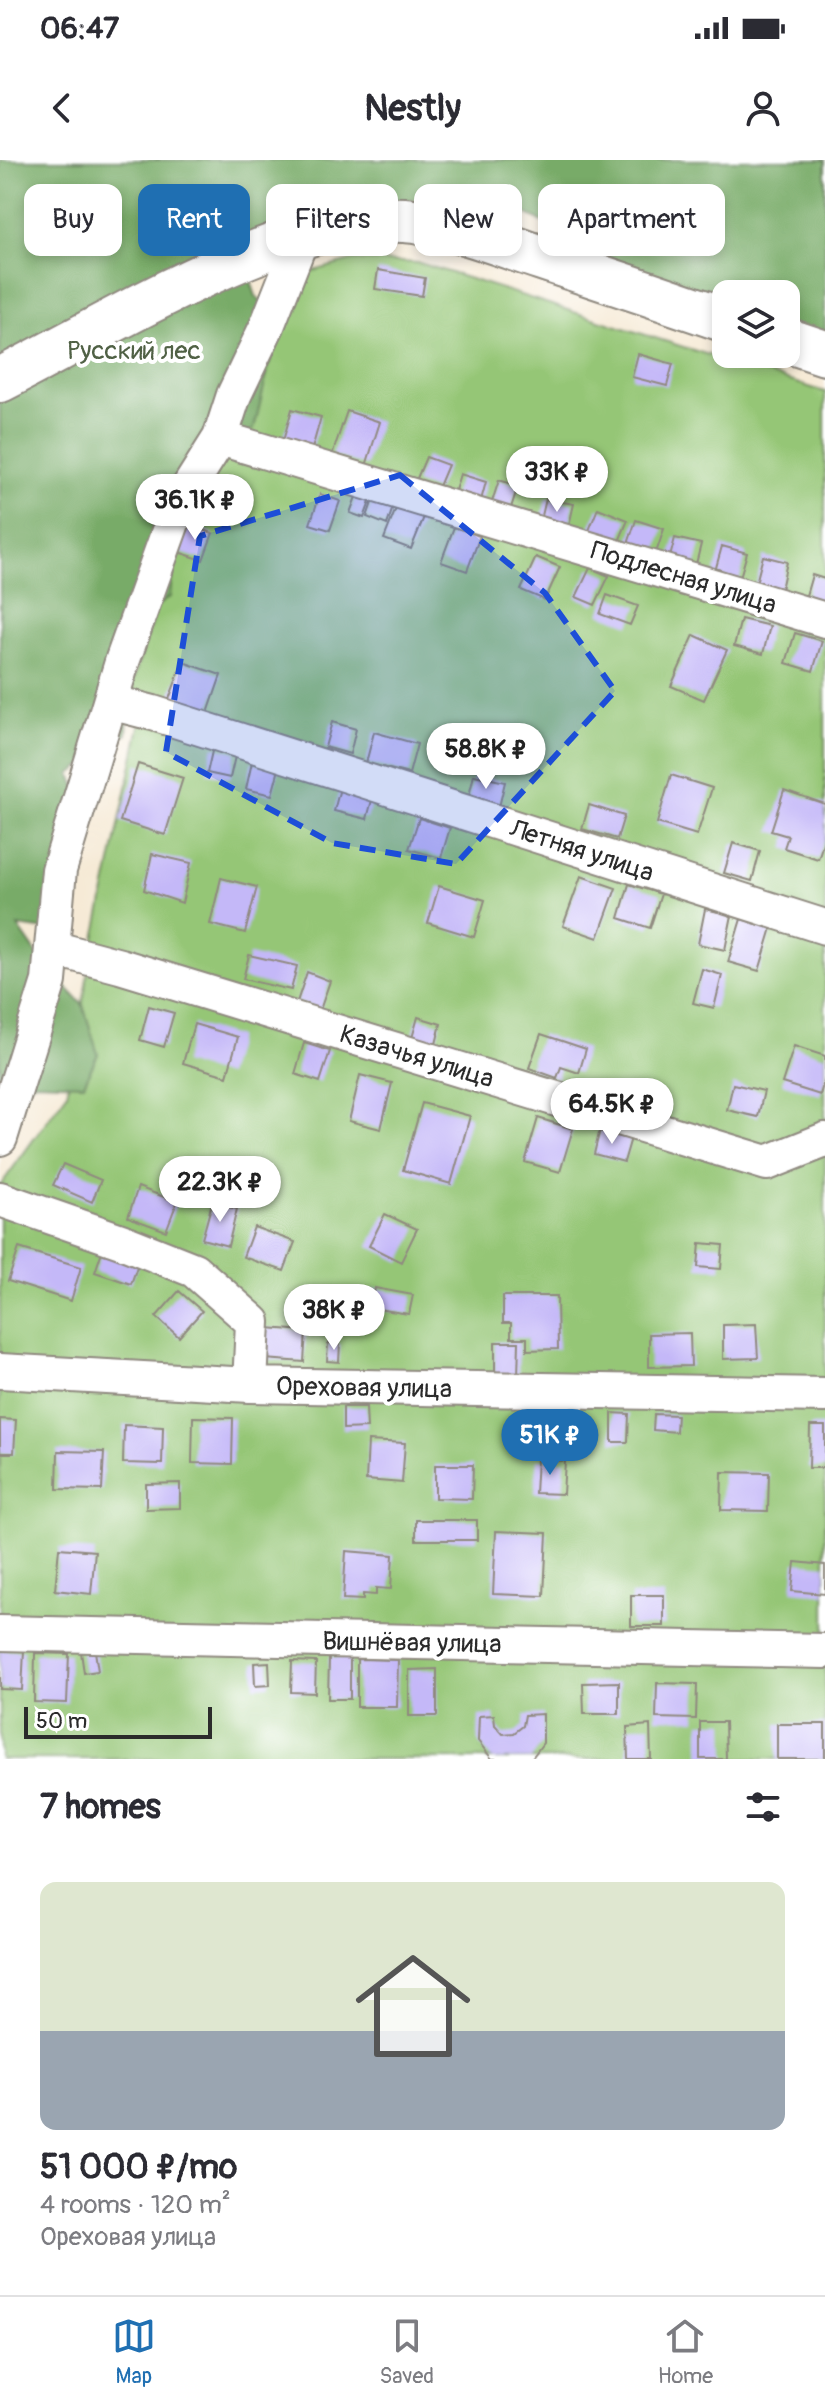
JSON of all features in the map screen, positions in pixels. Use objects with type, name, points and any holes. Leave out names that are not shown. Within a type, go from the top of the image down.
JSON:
[{"type":"main road","points":[[398,221],[465,232],[712,315]]},
{"type":"main road","points":[[0,380],[164,295],[266,249]]},
{"type":"main road","points":[[800,345],[825,353]]},
{"type":"street","points":[[0,1138],[49,981],[59,870],[110,702],[179,503],[220,438],[234,395],[267,326],[295,256]]},
{"type":"street","name":"Подлесная улица","points":[[220,438],[825,620]]},
{"type":"street","name":"Летняя улица","points":[[110,702],[153,713],[825,927]]},
{"type":"street","name":"Казачья улица","points":[[52,948],[767,1163],[825,1140]]},
{"type":"street","points":[[0,1199],[194,1270],[253,1322],[250,1385]]},
{"type":"street","name":"Ореховая улица","points":[[0,1371],[250,1385],[825,1395]]},
{"type":"street","name":"Вишнёвая улица","points":[[0,1633],[825,1651]]},
{"type":"highlighted area","points":[[400,475],[545,593],[615,691],[456,864],[332,843],[166,752],[200,536]]},
{"type":"green space","name":"Русский лес","points":[[0,160],[825,160],[825,338],[800,330],[800,280],[712,280],[712,301],[660,284],[607,256],[725,256],[725,184],[538,184],[538,220],[522,211],[522,184],[414,184],[414,200],[398,201],[398,184],[266,184],[266,231],[250,238],[250,184],[138,184],[138,256],[242,256],[256,296],[280,319],[254,429],[200,469],[175,542],[170,597],[131,623],[127,734],[71,774],[85,811],[73,934],[18,926],[42,961],[83,1005],[98,1054],[84,1084],[35,1082],[0,1105]]},
{"type":"green space","points":[[354,260],[420,263],[712,356],[712,368],[750,368],[825,392],[825,1759],[0,1759],[0,1186],[67,1093],[89,967],[141,721],[132,684],[210,440],[276,281]]},
{"type":"building","points":[[378,270],[425,278],[422,296],[375,289]]},
{"type":"building","points":[[638,354],[673,364],[667,386],[632,377]]},
{"type":"building","points":[[292,409],[321,417],[312,449],[283,441]]},
{"type":"building","points":[[347,411],[380,422],[366,466],[332,455]]},
{"type":"building","points":[[426,457],[448,465],[437,491],[415,483]]},
{"type":"building","points":[[460,474],[486,482],[480,504],[453,497]]},
{"type":"building","points":[[499,480],[518,486],[510,511],[491,505]]},
{"type":"building","points":[[320,494],[340,501],[330,530],[310,524]]},
{"type":"building","points":[[357,494],[371,499],[364,518],[350,513]]},
{"type":"building","points":[[546,499],[574,504],[568,530],[540,524]]},
{"type":"building","points":[[373,500],[393,507],[387,525],[367,517]]},
{"type":"building","points":[[397,506],[424,517],[411,549],[384,539]]},
{"type":"building","points":[[598,508],[628,520],[618,544],[588,533]]},
{"type":"building","points":[[636,520],[664,529],[655,556],[627,547]]},
{"type":"building","points":[[187,525],[213,533],[203,560],[178,552]]},
{"type":"building","points":[[454,527],[480,536],[467,571],[441,562]]},
{"type":"building","points":[[675,538],[701,544],[695,568],[669,561]]},
{"type":"building","points":[[722,546],[747,553],[739,581],[714,575]]},
{"type":"building","points":[[763,556],[787,562],[780,594],[755,587]]},
{"type":"building","points":[[536,557],[560,567],[545,600],[521,590]]},
{"type":"building","points":[[590,568],[609,576],[595,605],[576,597]]},
{"type":"building","points":[[812,575],[825,579],[825,605],[805,599]]},
{"type":"building","points":[[607,595],[638,606],[630,625],[600,614]]},
{"type":"building","points":[[741,619],[770,626],[763,654],[734,646]]},
{"type":"building","points":[[795,633],[822,641],[813,671],[786,663]]},
{"type":"building","points":[[694,635],[727,650],[704,700],[671,686]]},
{"type":"building","points":[[183,662],[221,675],[207,716],[168,702]]},
{"type":"building","points":[[332,722],[356,729],[350,754],[325,747]]},
{"type":"building","points":[[374,732],[417,744],[409,774],[366,763]]},
{"type":"building","points":[[213,747],[236,752],[230,778],[207,773]]},
{"type":"building","points":[[252,762],[279,769],[272,795],[246,789]]},
{"type":"building","points":[[138,764],[183,778],[165,835],[120,821]]},
{"type":"building","points":[[474,775],[505,782],[499,807],[468,800]]},
{"type":"building","points":[[671,775],[712,788],[697,835],[657,823]]},
{"type":"building","points":[[340,788],[373,796],[367,819],[334,811]]},
{"type":"building","points":[[784,790],[825,804],[825,837],[818,859],[784,848],[788,836],[771,831]]},
{"type":"building","points":[[589,805],[624,816],[617,839],[582,829]]},
{"type":"building","points":[[419,818],[450,828],[441,858],[409,849]]},
{"type":"building","points":[[733,843],[760,851],[752,881],[724,873]]},
{"type":"building","points":[[152,854],[191,863],[182,903],[144,890]]},
{"type":"building","points":[[581,876],[616,888],[598,938],[563,926]]},
{"type":"building","points":[[221,878],[257,887],[245,933],[210,924]]},
{"type":"building","points":[[629,884],[661,894],[650,928],[619,918]]},
{"type":"building","points":[[439,886],[485,900],[474,937],[428,923]]},
{"type":"building","points":[[705,909],[732,915],[725,950],[698,944]]},
{"type":"building","points":[[741,919],[772,928],[759,971],[728,962]]},
{"type":"building","points":[[249,955],[297,966],[291,990],[243,979]]},
{"type":"building","points":[[702,969],[722,975],[714,1008],[693,1003]]},
{"type":"building","points":[[307,972],[330,981],[320,1010],[297,1002]]},
{"type":"building","points":[[149,1006],[174,1013],[164,1047],[140,1040]]},
{"type":"building","points":[[418,1017],[441,1024],[436,1044],[412,1038]]},
{"type":"building","points":[[194,1024],[238,1037],[227,1076],[183,1063]]},
{"type":"building","points":[[541,1034],[586,1049],[579,1073],[561,1067],[557,1078],[529,1068]]},
{"type":"building","points":[[304,1043],[330,1051],[320,1082],[295,1074]]},
{"type":"building","points":[[794,1046],[825,1056],[825,1078],[820,1095],[782,1083]]},
{"type":"building","points":[[360,1075],[392,1083],[381,1129],[349,1121]]},
{"type":"building","points":[[733,1084],[764,1091],[758,1117],[727,1110]]},
{"type":"building","points":[[422,1103],[470,1116],[451,1184],[403,1170]]},
{"type":"building","points":[[538,1118],[573,1129],[560,1172],[525,1162]]},
{"type":"building","points":[[600,1129],[631,1138],[624,1162],[594,1154]]},
{"type":"building","points":[[63,1164],[101,1180],[92,1202],[53,1185]]},
{"type":"building","points":[[138,1187],[177,1202],[166,1231],[128,1217]]},
{"type":"building","points":[[212,1203],[237,1209],[228,1246],[202,1239]]},
{"type":"building","points":[[385,1214],[417,1229],[401,1262],[369,1246]]},
{"type":"building","points":[[254,1227],[295,1242],[284,1271],[243,1257]]},
{"type":"building","points":[[700,1243],[723,1245],[721,1269],[698,1267]]},
{"type":"building","points":[[104,1245],[140,1258],[131,1284],[95,1272]]},
{"type":"building","points":[[19,1248],[81,1267],[71,1301],[8,1281]]},
{"type":"building","points":[[375,1288],[413,1295],[409,1314],[371,1308]]},
{"type":"building","points":[[179,1291],[202,1311],[179,1337],[156,1317]]},
{"type":"building","points":[[503,1296],[557,1296],[558,1349],[527,1350],[527,1338],[511,1338],[511,1323],[503,1323]]},
{"type":"building","points":[[315,1314],[342,1318],[340,1333],[313,1330]]},
{"type":"building","points":[[756,1324],[758,1358],[723,1359],[723,1325]]},
{"type":"building","points":[[267,1328],[306,1331],[304,1362],[265,1359]]},
{"type":"building","points":[[690,1333],[691,1366],[649,1367],[649,1334]]},
{"type":"building","points":[[495,1342],[519,1342],[518,1376],[495,1375]]},
{"type":"building","points":[[328,1343],[340,1344],[339,1362],[327,1361]]},
{"type":"building","points":[[343,1407],[366,1407],[367,1428],[343,1429]]},
{"type":"building","points":[[612,1413],[629,1414],[628,1442],[612,1442]]},
{"type":"building","points":[[654,1414],[677,1415],[676,1432],[653,1430]]},
{"type":"building","points":[[193,1417],[233,1418],[232,1464],[192,1463]]},
{"type":"building","points":[[0,1419],[16,1420],[14,1453],[0,1453]]},
{"type":"building","points":[[124,1425],[163,1427],[162,1464],[123,1463]]},
{"type":"building","points":[[810,1426],[825,1426],[825,1468],[809,1468]]},
{"type":"building","points":[[368,1441],[405,1443],[402,1483],[366,1480]]},
{"type":"building","points":[[58,1451],[104,1452],[102,1490],[57,1489]]},
{"type":"building","points":[[537,1459],[565,1461],[563,1494],[535,1493]]},
{"type":"building","points":[[435,1465],[473,1465],[472,1499],[435,1498]]},
{"type":"building","points":[[722,1472],[769,1473],[768,1511],[721,1510]]},
{"type":"building","points":[[180,1483],[180,1508],[146,1509],[146,1484]]},
{"type":"building","points":[[416,1520],[477,1520],[477,1540],[416,1540]]},
{"type":"building","points":[[496,1531],[547,1533],[544,1596],[493,1594]]},
{"type":"building","points":[[59,1548],[95,1551],[91,1594],[55,1590]]},
{"type":"building","points":[[346,1551],[393,1555],[391,1589],[376,1588],[376,1595],[363,1594],[363,1600],[343,1599]]},
{"type":"building","points":[[795,1562],[825,1565],[825,1594],[792,1591]]},
{"type":"building","points":[[631,1595],[664,1595],[664,1626],[631,1626]]},
{"type":"building","points":[[0,1650],[24,1651],[22,1690],[0,1689]]},
{"type":"building","points":[[95,1651],[98,1671],[84,1673],[81,1652]]},
{"type":"building","points":[[35,1653],[69,1654],[67,1703],[34,1702]]},
{"type":"building","points":[[329,1657],[350,1657],[350,1699],[328,1699]]},
{"type":"building","points":[[357,1659],[398,1660],[397,1707],[357,1707]]},
{"type":"building","points":[[292,1661],[316,1662],[315,1693],[291,1692]]},
{"type":"building","points":[[269,1662],[270,1685],[255,1686],[254,1663]]},
{"type":"building","points":[[437,1669],[437,1716],[409,1716],[409,1670]]},
{"type":"building","points":[[619,1682],[619,1714],[584,1714],[583,1683]]},
{"type":"building","points":[[657,1683],[697,1684],[696,1719],[656,1718]]},
{"type":"building","points":[[543,1714],[543,1743],[531,1759],[492,1759],[478,1741],[479,1716],[494,1715],[495,1725],[503,1734],[514,1733],[523,1726],[525,1715]]},
{"type":"building","points":[[700,1722],[725,1722],[726,1759],[700,1759]]},
{"type":"building","points":[[777,1724],[825,1724],[825,1759],[777,1759]]},
{"type":"building","points":[[650,1725],[651,1759],[628,1759],[627,1727]]}]
